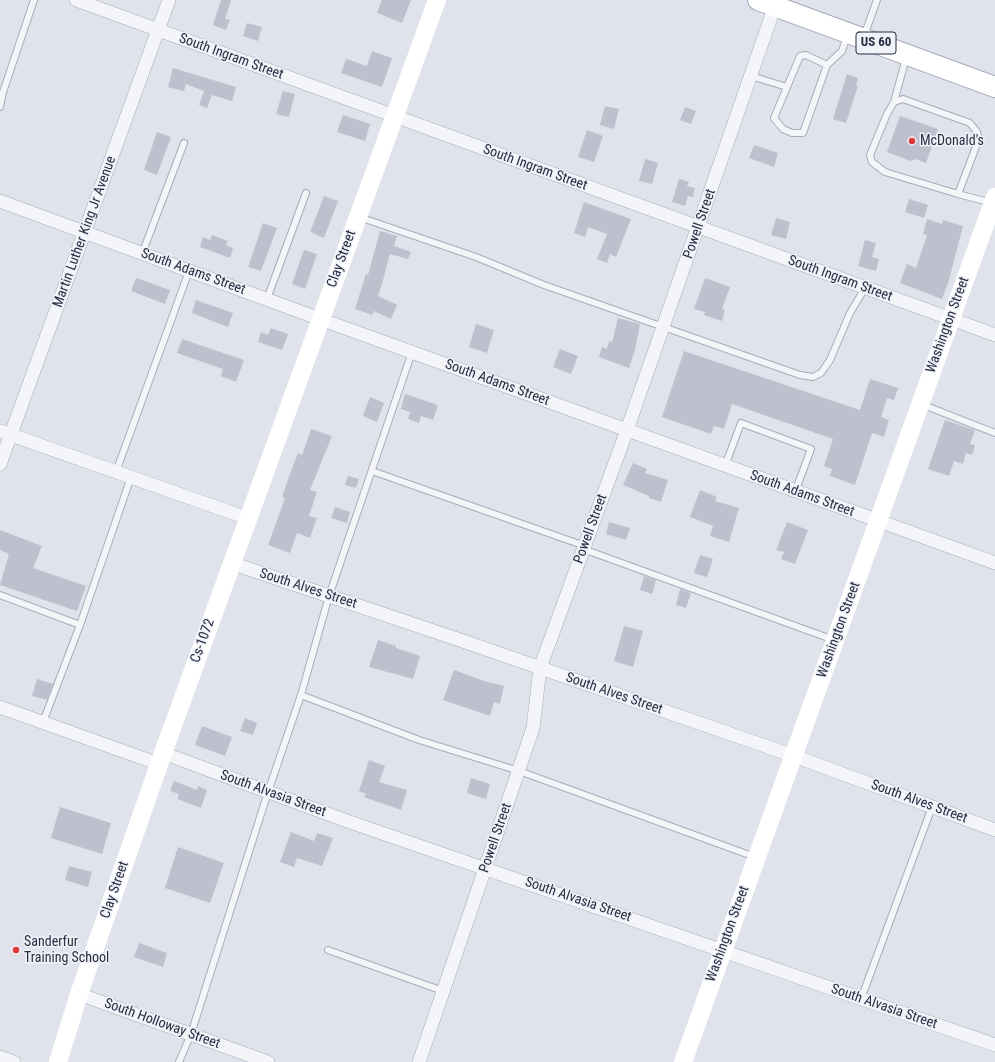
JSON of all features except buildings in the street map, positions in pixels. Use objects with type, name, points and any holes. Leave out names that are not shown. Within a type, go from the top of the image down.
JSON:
[{"type":"main road","name":"US 60","points":[[770,2],[856,36],[995,87]]},
{"type":"street","name":"South Ingram Street","points":[[76,0],[995,335]]},
{"type":"street","name":"Martin Luther King Jr Avenue","points":[[0,464],[5,433],[86,232],[169,0]]},
{"type":"street","name":"Clay Street","points":[[247,518],[437,0]]},
{"type":"street","name":"Powell Street","points":[[419,1062],[533,728],[540,668],[627,430],[751,76],[770,2]]},
{"type":"street","name":"South Adams Street","points":[[0,201],[877,522],[995,563]]},
{"type":"street","name":"Washington Street","points":[[683,1062],[722,949],[794,756],[950,318],[994,202]]},
{"type":"street","points":[[5,433],[247,518]]},
{"type":"street","name":"Cs-1072","points":[[161,759],[247,518]]},
{"type":"street","name":"South Alves Street","points":[[231,563],[794,756],[995,830]]},
{"type":"street","name":"South Alvasia Street","points":[[0,707],[43,722],[268,792],[485,869],[722,949],[995,1045]]},
{"type":"street","name":"Clay Street","points":[[58,1062],[79,994],[161,759]]},
{"type":"street","name":"South Holloway Street","points":[[79,994],[268,1062]]},
{"type":"street","points":[[0,1057],[14,1062]]},
{"type":"lane","points":[[0,107],[2,85],[34,0]]},
{"type":"lane","points":[[827,65],[806,55],[800,56],[774,118],[783,129],[792,133],[803,134],[827,65],[856,36],[878,0]]},
{"type":"lane","points":[[907,55],[894,102],[887,114],[870,154],[872,162],[885,172],[958,194],[994,202]]},
{"type":"lane","points":[[751,76],[787,87]]},
{"type":"lane","points":[[894,102],[903,100],[955,118],[970,124],[977,132],[979,139],[958,194]]},
{"type":"lane","points":[[142,254],[184,143]]},
{"type":"lane","points":[[267,300],[306,193]]},
{"type":"lane","points":[[358,217],[476,257],[544,285],[663,328],[800,375],[813,377],[821,373],[830,360],[850,313],[864,288]]},
{"type":"lane","points":[[116,472],[188,270]]},
{"type":"lane","points":[[179,1062],[191,1034],[268,792],[301,695],[329,596],[412,352]]},
{"type":"lane","points":[[920,403],[995,432]]},
{"type":"lane","points":[[725,466],[741,423],[811,449],[795,492]]},
{"type":"lane","points":[[372,471],[584,547],[835,641]]},
{"type":"lane","points":[[43,722],[80,625],[131,477]]},
{"type":"lane","points":[[0,595],[80,625]]},
{"type":"lane","points":[[301,695],[419,740],[519,771],[756,858]]},
{"type":"lane","points":[[861,999],[932,807]]},
{"type":"lane","points":[[328,950],[443,991]]},
{"type":"place","name":"McDonald's","points":[[912,141]]},
{"type":"place","name":"Sanderfur Training School","points":[[16,950]]}]
